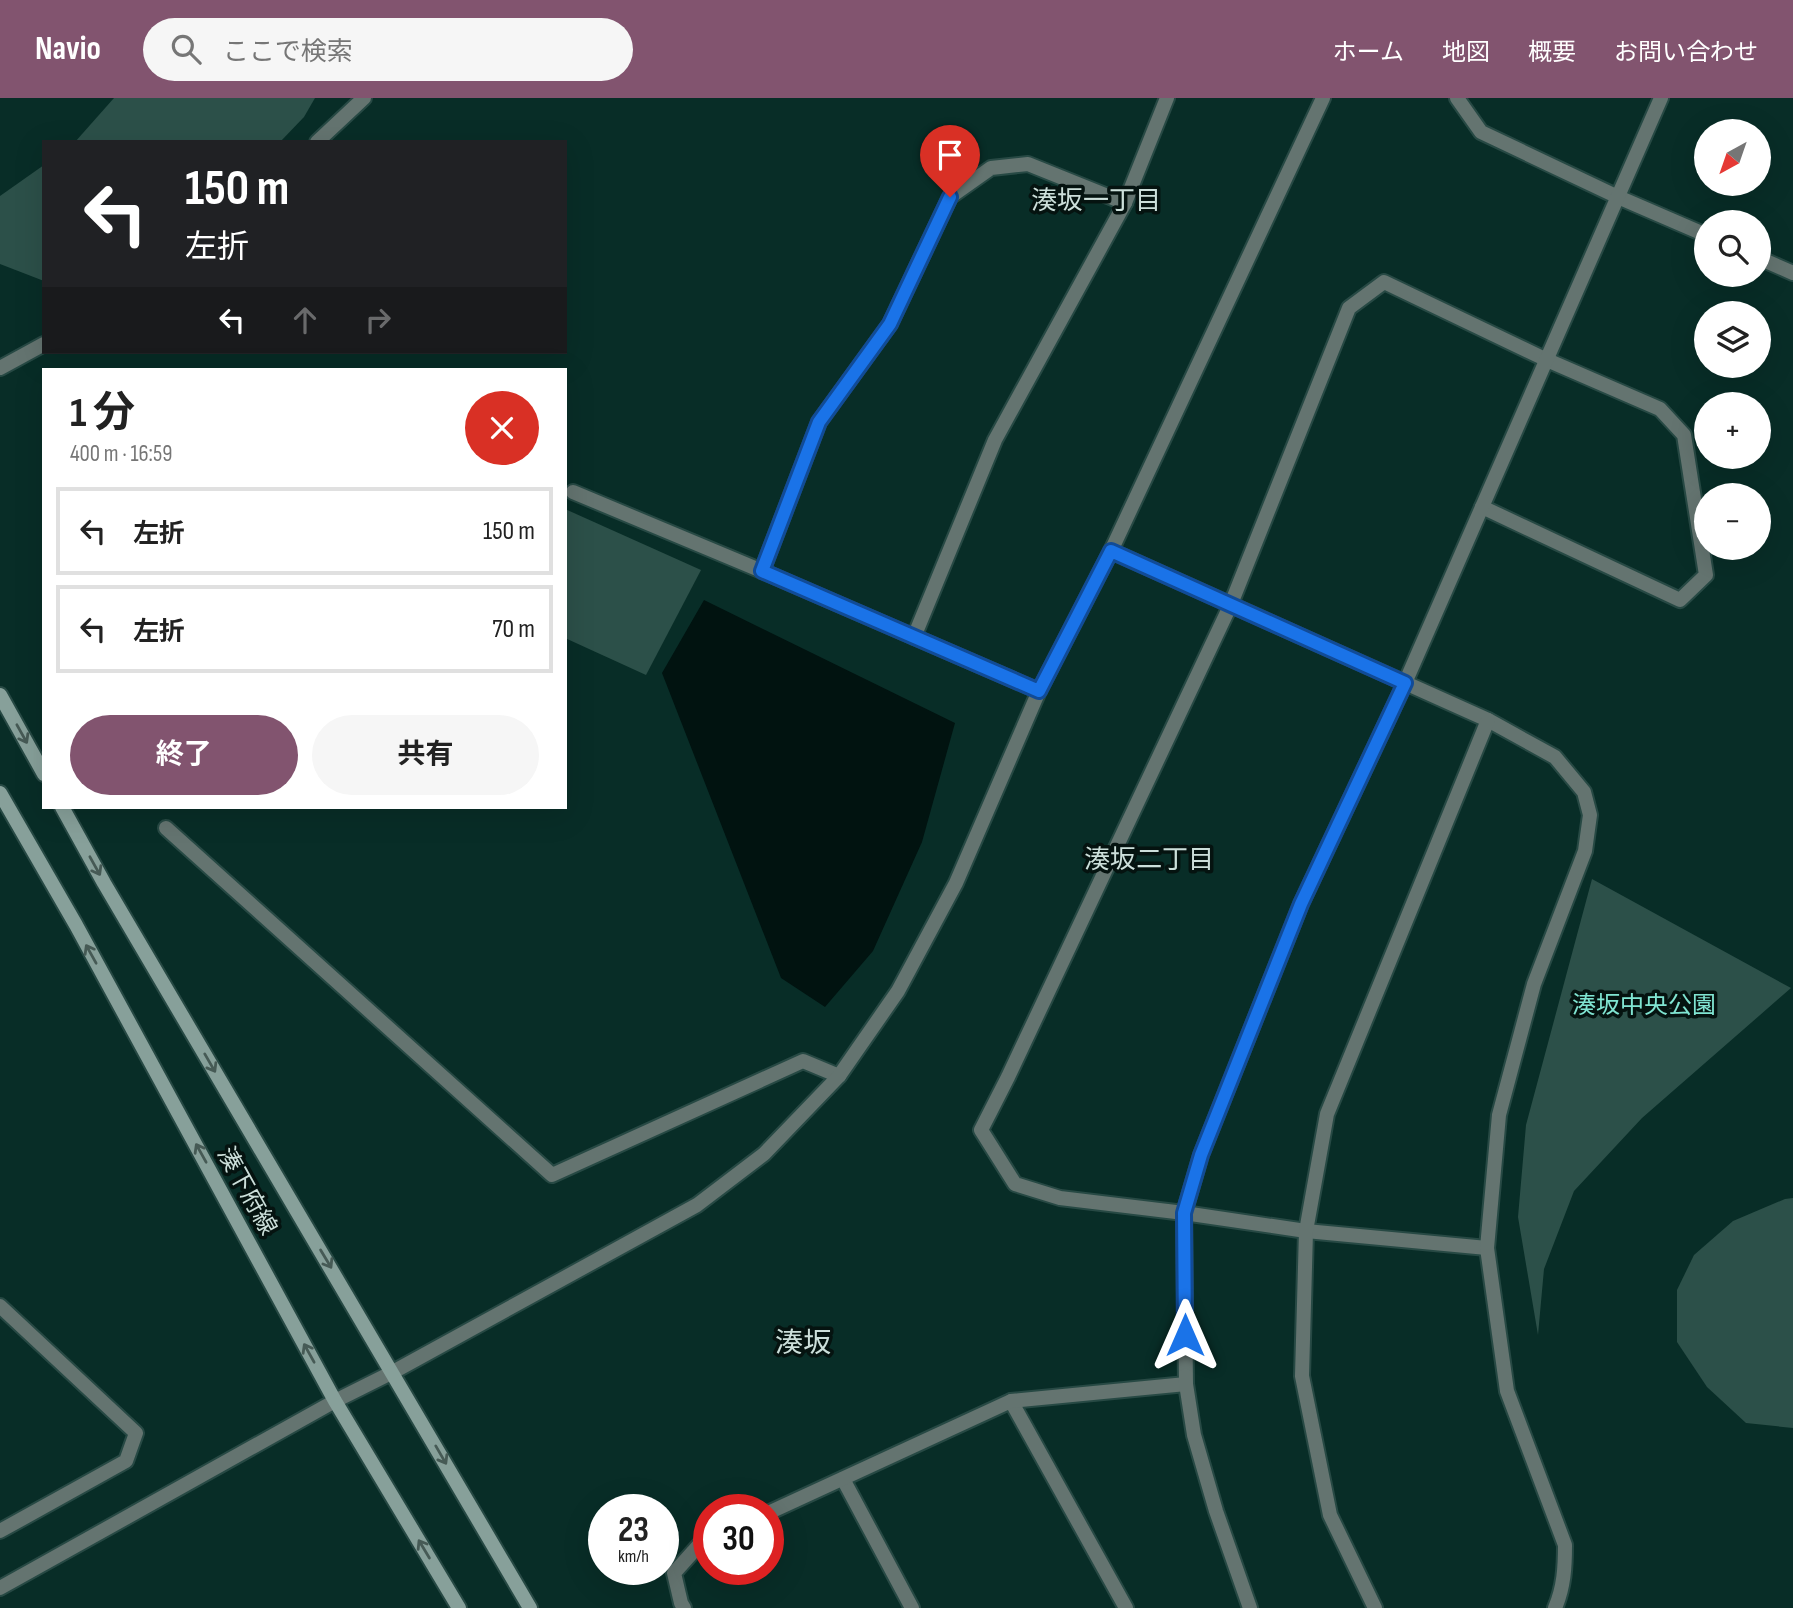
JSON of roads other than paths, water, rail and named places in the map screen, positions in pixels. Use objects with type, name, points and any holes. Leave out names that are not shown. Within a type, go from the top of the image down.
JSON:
[{"type":"main road","points":[[0,695],[42,770]]},
{"type":"main road","name":"湊下府線","points":[[0,793],[76,925],[335,1401],[459,1608]]},
{"type":"main road","name":"湊下府線","points":[[63,809],[530,1608]]},
{"type":"street","points":[[319,140],[364,98]]},
{"type":"street","points":[[914,637],[995,440],[1125,203],[1167,98]]},
{"type":"street","points":[[0,1588],[335,1401],[393,1372],[697,1205],[764,1154],[839,1076],[898,991],[956,883],[1039,691],[1111,551],[1323,98]]},
{"type":"street","points":[[1457,98],[1482,132],[1694,230]]},
{"type":"street","points":[[1250,1608],[1216,1511],[1194,1435],[1185,1384],[1184,1213],[1201,1155],[1301,904],[1405,683],[1661,98]]},
{"type":"street","points":[[762,571],[819,422],[890,324],[950,197],[991,168],[1028,164],[1125,203]]},
{"type":"street","points":[[1771,263],[1793,273]]},
{"type":"street","points":[[1482,507],[1680,600],[1706,575],[1684,435],[1660,409],[1547,360],[1384,282],[1349,308],[1231,604],[1009,1077],[981,1130],[1015,1184],[1060,1198],[1306,1231],[1487,1248]]},
{"type":"street","points":[[0,368],[42,345]]},
{"type":"street","points":[[573,492],[1039,691]]},
{"type":"street","points":[[1111,551],[1488,720],[1555,757],[1584,792],[1590,815],[1585,850],[1534,984],[1499,1115],[1487,1248],[1507,1391],[1565,1545],[1562,1592],[1555,1608]]},
{"type":"street","points":[[1375,1608],[1330,1515],[1303,1376],[1306,1231],[1327,1114],[1488,720]]},
{"type":"street","points":[[166,828],[552,1175],[803,1061],[839,1076]]},
{"type":"street","points":[[0,1306],[136,1433],[126,1461],[0,1531]]},
{"type":"street","points":[[784,1506],[1011,1401],[1185,1384]]},
{"type":"street","points":[[1011,1401],[1126,1608]]},
{"type":"street","points":[[843,1479],[912,1608]]},
{"type":"street","points":[[684,1608],[674,1573],[693,1552]]},
{"type":"district","name":"湊坂一丁目","points":[[1096,201]]},
{"type":"district","name":"湊坂二丁目","points":[[1149,860]]},
{"type":"district","name":"湊坂","points":[[803,1343]]},
{"type":"park label","name":"湊坂中央公園","points":[[1644,1005]]}]
